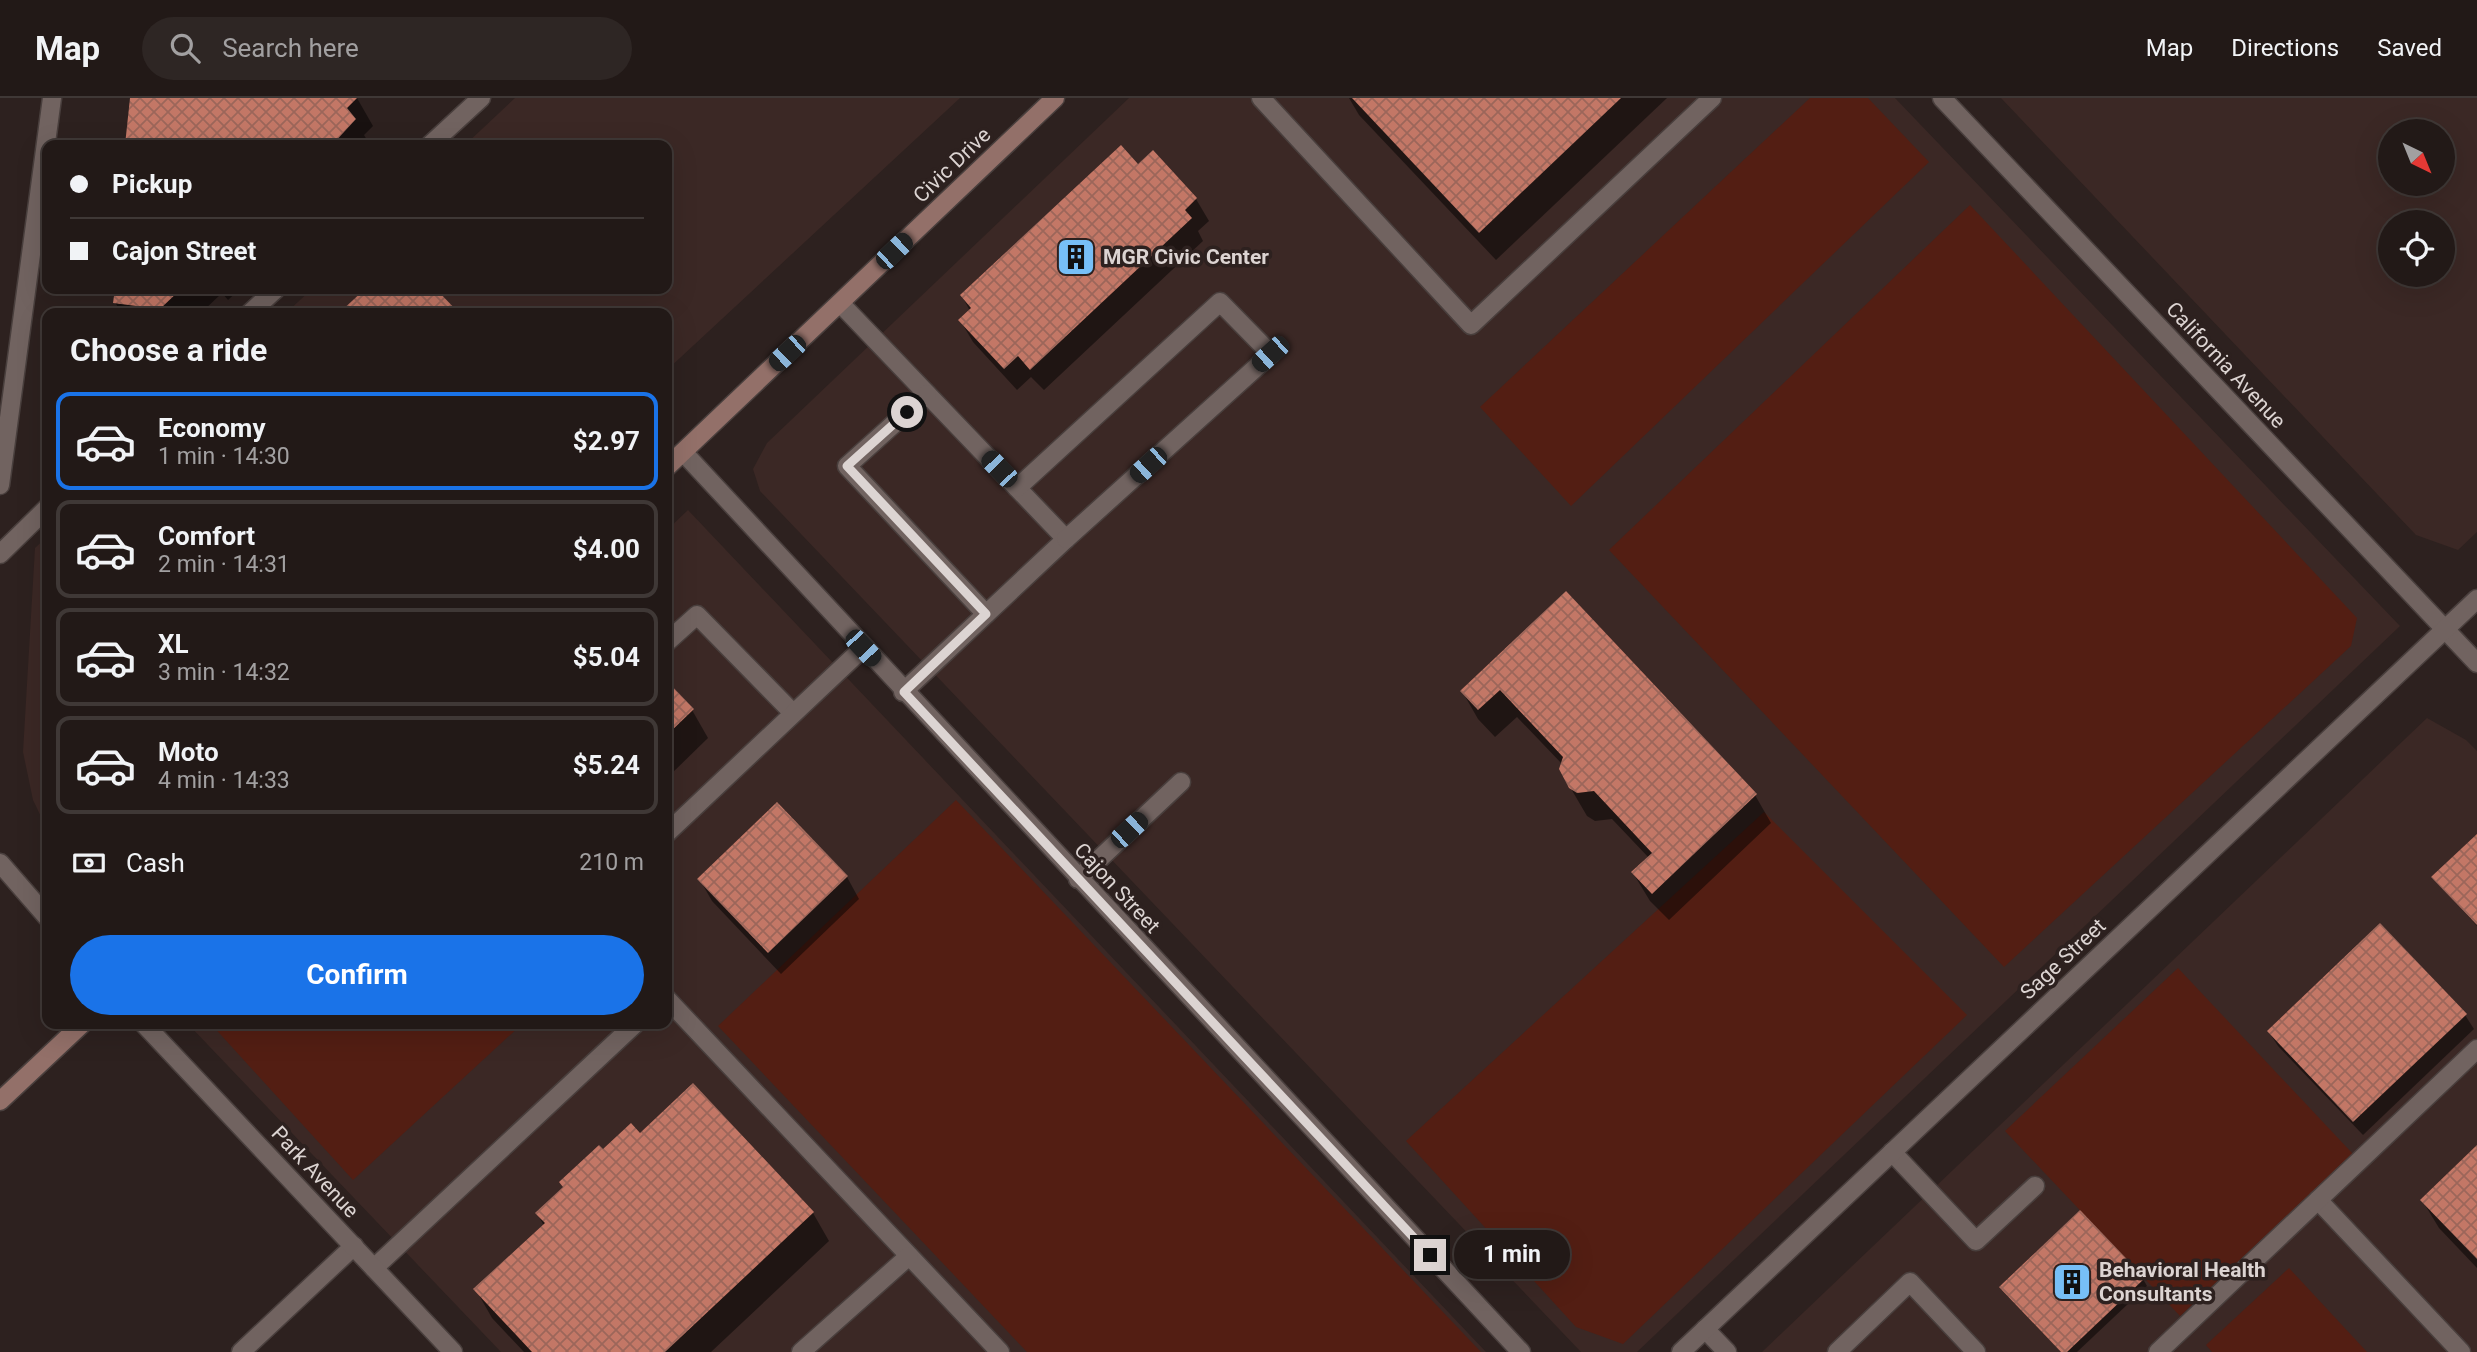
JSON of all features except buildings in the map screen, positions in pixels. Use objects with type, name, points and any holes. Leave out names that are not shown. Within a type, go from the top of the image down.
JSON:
[{"type":"street","points":[[46,140],[52,98]]},
{"type":"street","points":[[435,140],[481,98]]},
{"type":"street","name":"Civic Drive","points":[[672,462],[1055,98]]},
{"type":"street","points":[[1261,98],[1471,324],[1712,98]]},
{"type":"street","name":"California Avenue","points":[[1942,98],[2477,663]]},
{"type":"street","points":[[0,485],[42,172]]},
{"type":"street","points":[[255,308],[271,294]]},
{"type":"street","points":[[904,692],[1066,539],[1270,354],[1220,302],[1017,488]]},
{"type":"street","points":[[840,303],[1066,539]]},
{"type":"street","points":[[927,394],[847,466],[986,614]]},
{"type":"street","name":"Cajon Street","points":[[682,452],[1077,879],[1521,1352]]},
{"type":"street","points":[[0,554],[42,518]]},
{"type":"street","name":"Sage Street","points":[[1681,1352],[2477,599]]},
{"type":"street","points":[[672,638],[697,615],[793,713]]},
{"type":"street","points":[[672,828],[863,648]]},
{"type":"street","points":[[1077,879],[1181,782]]},
{"type":"street","points":[[0,863],[42,911]]},
{"type":"street","points":[[672,1004],[1000,1352]]},
{"type":"street","points":[[0,1101],[77,1029]]},
{"type":"street","name":"Park Avenue","points":[[149,1029],[453,1352]]},
{"type":"street","points":[[374,1268],[630,1029]]},
{"type":"street","points":[[2158,1352],[2477,1049]]},
{"type":"street","points":[[1892,1152],[1976,1241],[2035,1186]]},
{"type":"street","points":[[2318,1200],[2461,1352]]},
{"type":"street","points":[[241,1352],[354,1246]]},
{"type":"street","points":[[801,1352],[909,1256]]},
{"type":"street","points":[[1837,1352],[1910,1282],[1976,1352]]},
{"type":"street","points":[[1705,1329],[1727,1352]]},
{"type":"shaded area","points":[[515,98],[960,98],[672,365],[672,308],[291,308],[307,294],[672,294],[672,140],[470,140]]},
{"type":"shaded area","points":[[1129,98],[1895,98],[2400,626],[1637,1352],[1581,1352],[760,491],[753,469],[767,443]]},
{"type":"shaded area","points":[[1810,98],[1868,98],[1929,162],[1571,506],[1480,407]]},
{"type":"shaded area","points":[[2001,98],[2477,98],[2477,532],[2458,550],[2416,535]]},
{"type":"shaded area","points":[[1970,205],[2357,618],[2351,646],[2004,967],[1609,550]]},
{"type":"shaded area","points":[[688,510],[1486,1352],[501,1352],[193,1029],[672,1029],[672,525]]},
{"type":"shaded area","points":[[42,542],[42,819],[33,800],[23,752],[35,548]]},
{"type":"shaded area","points":[[2427,718],[2466,740],[2477,751],[2477,1352],[1762,1352]]},
{"type":"shaded area","points":[[956,800],[1481,1352],[1027,1352],[718,1026]]},
{"type":"shaded area","points":[[1764,812],[1967,1015],[1623,1344],[1576,1327],[1406,1141]]},
{"type":"shaded area","points":[[2178,968],[2353,1154],[2180,1316],[2005,1131]]},
{"type":"shaded area","points":[[216,1029],[517,1029],[353,1180]]},
{"type":"shaded area","points":[[2289,1268],[2367,1352],[2212,1352],[2206,1345]]},
{"type":"place","name":"MGR Civic Center","points":[[1076,257]]},
{"type":"place","name":"Behavioral Health Consultants","points":[[2072,1282]]},
{"type":"route","points":[[907,412],[847,466],[986,614],[904,692],[1430,1255]]}]
